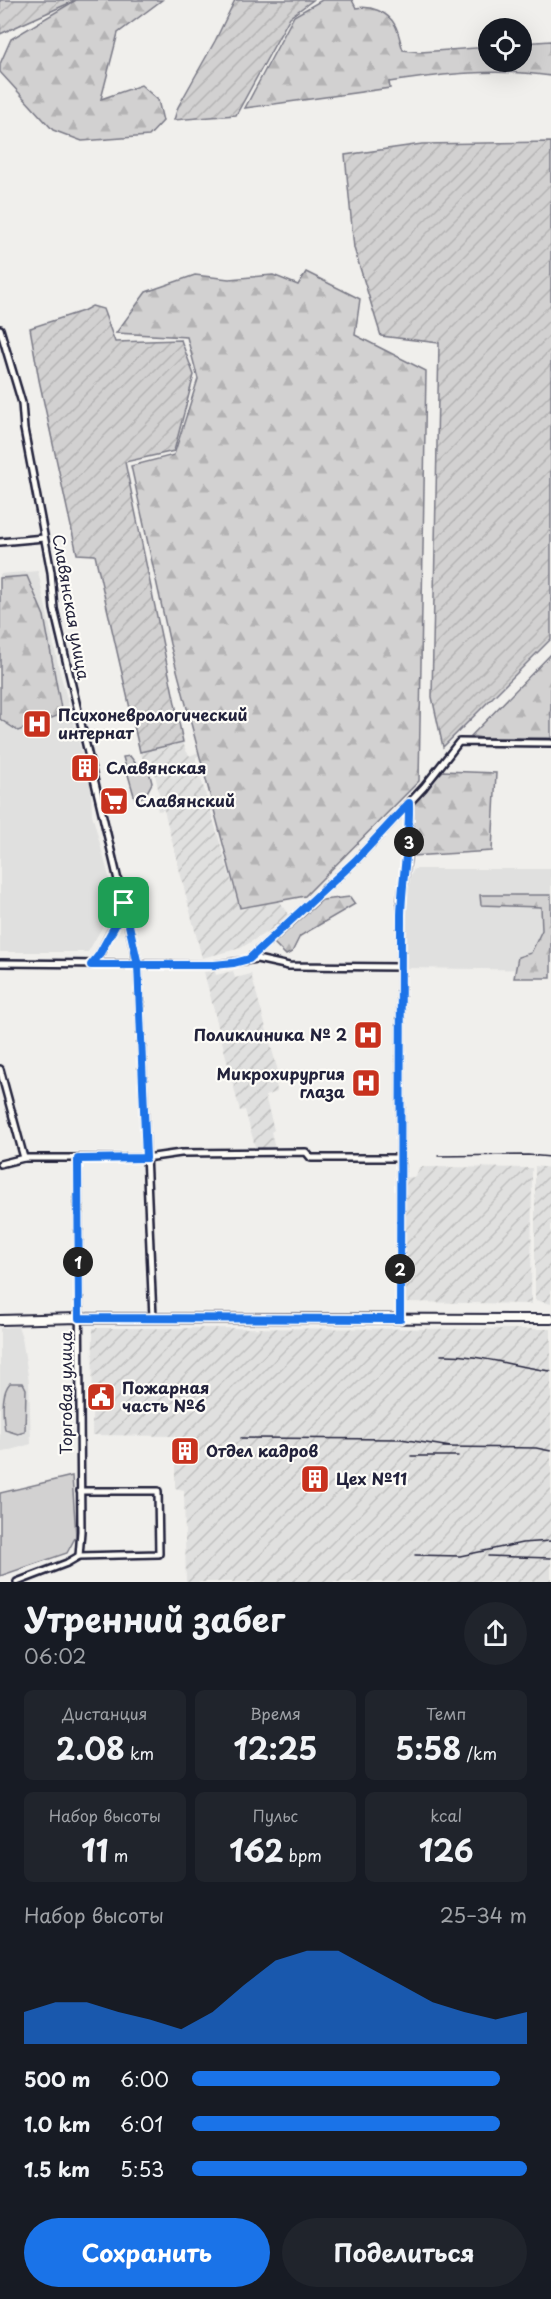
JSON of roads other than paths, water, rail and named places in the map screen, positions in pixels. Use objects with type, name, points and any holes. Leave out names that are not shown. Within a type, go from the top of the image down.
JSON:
[{"type":"main road","points":[[0,1320],[79,1318],[551,1319]]},
{"type":"street","name":"Славянская улица","points":[[0,329],[22,403],[51,572],[54,609],[138,965],[153,1318]]},
{"type":"street","points":[[0,542],[44,538]]},
{"type":"street","points":[[249,959],[356,860],[424,787],[459,742],[551,743]]},
{"type":"street","points":[[400,1319],[401,901],[409,843],[409,803]]},
{"type":"street","points":[[91,965],[123,911],[124,903]]},
{"type":"street","points":[[0,963],[224,965],[249,959],[261,959],[289,966],[400,967]]},
{"type":"street","points":[[0,1069],[24,1158]]},
{"type":"street","points":[[0,1164],[24,1158],[146,1158],[181,1153],[306,1152],[311,1158],[399,1158]]},
{"type":"street","name":"Торговая улица","points":[[78,1159],[81,1542],[79,1556]]},
{"type":"street","points":[[17,1582],[67,1563],[79,1556],[159,1554],[158,1491],[80,1491]]},
{"type":"railway","points":[[438,1156],[551,1157]]},
{"type":"railway","points":[[441,1355],[483,1359],[551,1371]]},
{"type":"railway","points":[[241,1438],[401,1439],[451,1447]]},
{"type":"railway","points":[[443,1447],[536,1448],[551,1451]]},
{"type":"railway","points":[[411,1456],[458,1456]]},
{"type":"railway","points":[[415,1555],[460,1556],[522,1543],[551,1541]]},
{"type":"railway","points":[[488,1556],[551,1558]]},
{"type":"place","name":"Психоневрологический интернат","points":[[37,724]]},
{"type":"place","name":"Славянская","points":[[85,768]]},
{"type":"place","name":"Славянский","points":[[114,801]]},
{"type":"place","name":"Поликлиника № 2","points":[[368,1035]]},
{"type":"place","name":"Микрохирургия глаза","points":[[366,1083]]},
{"type":"place","name":"Пожарная часть №6","points":[[101,1397]]},
{"type":"place","name":"Отдел кадров","points":[[185,1451]]},
{"type":"place","name":"Цех №11","points":[[315,1479]]}]
